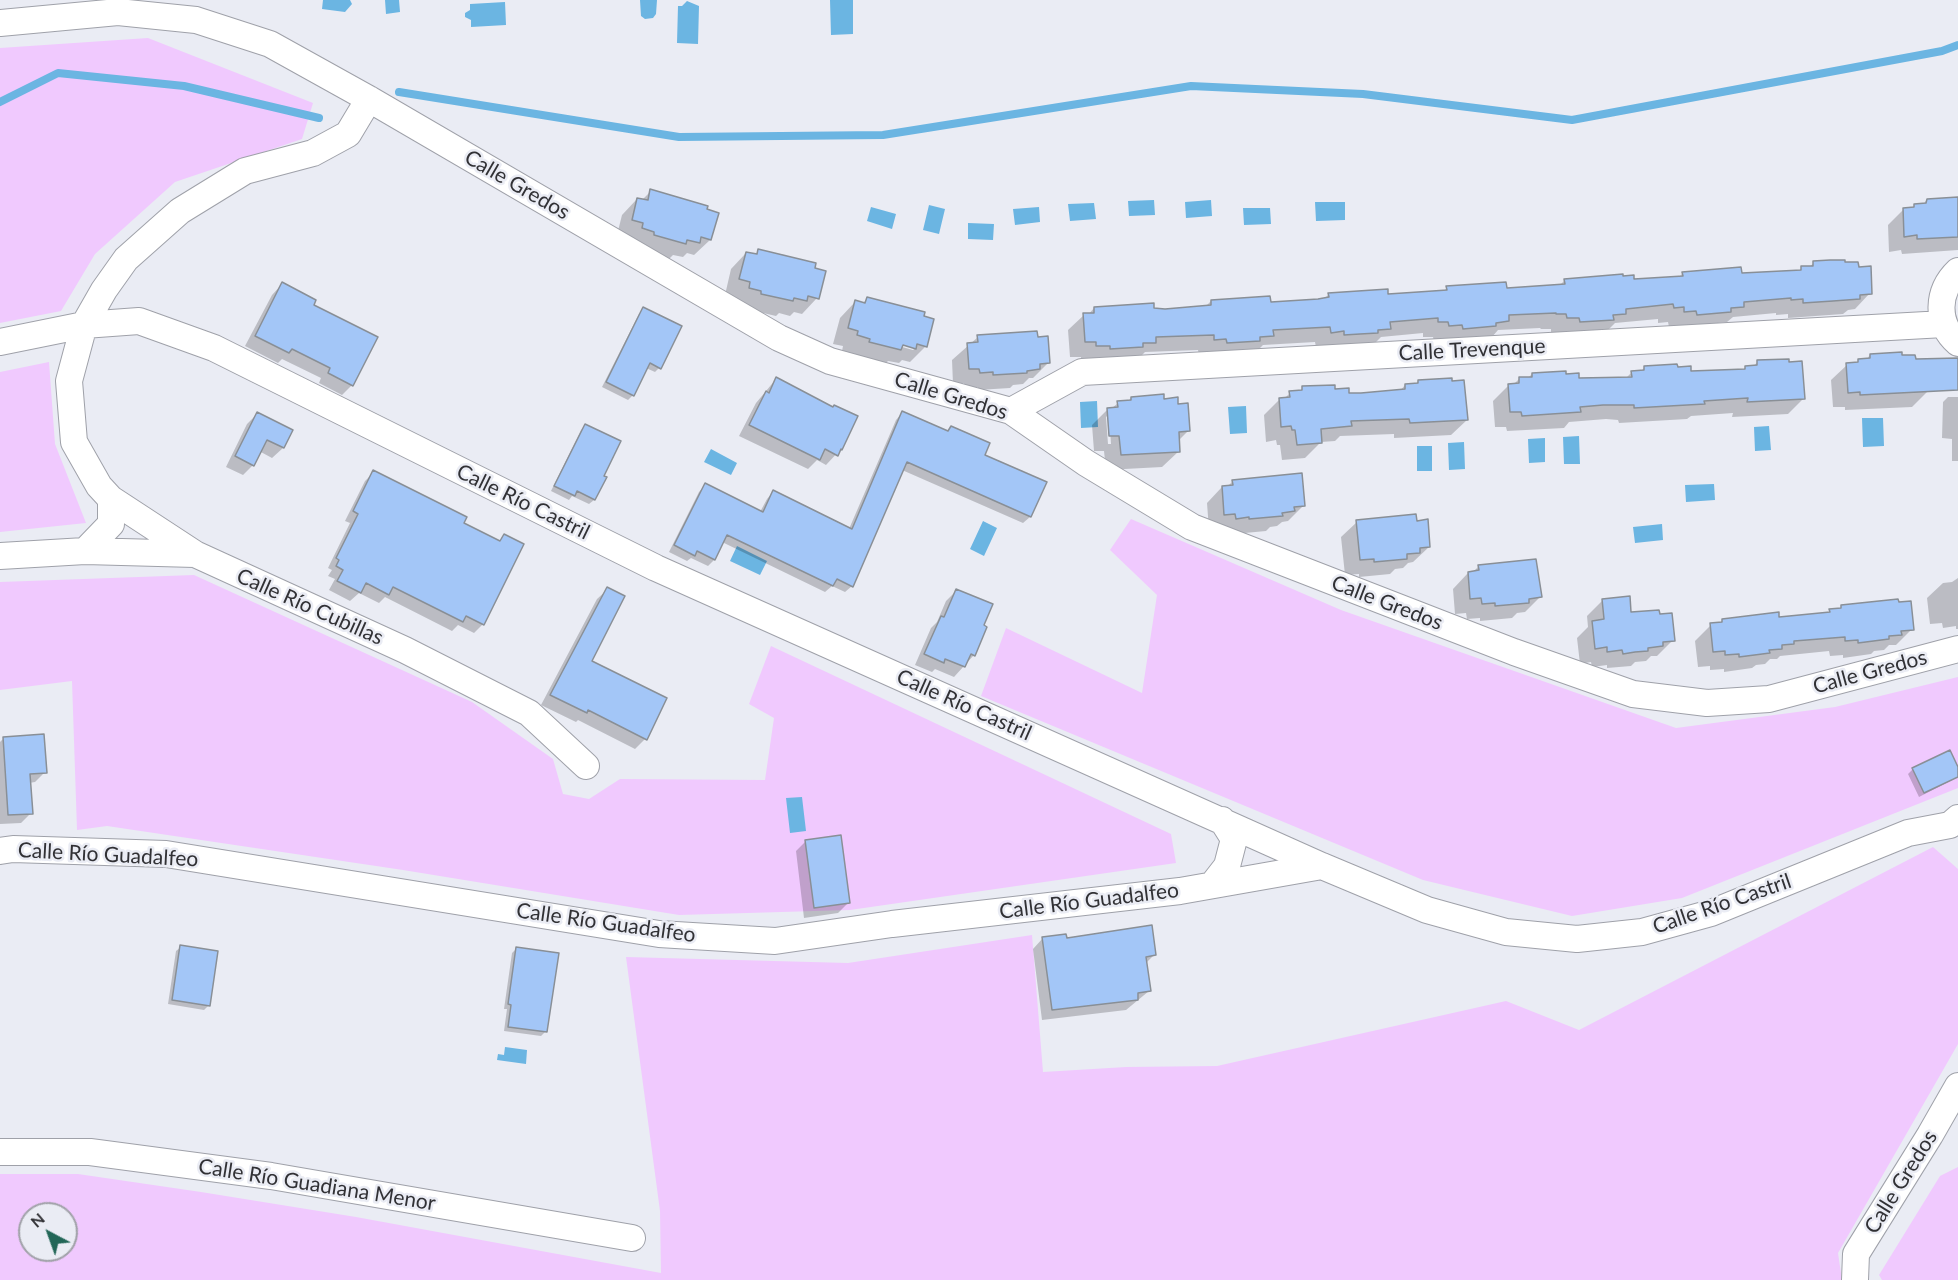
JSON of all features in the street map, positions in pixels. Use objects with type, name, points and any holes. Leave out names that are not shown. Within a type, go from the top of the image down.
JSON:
[{"type":"street","name":"Calle Gredos","points":[[0,23],[118,12],[196,20],[270,44],[369,99],[779,338],[830,361],[1011,411],[1086,463],[1192,528],[1502,648],[1633,694],[1707,703],[1769,699],[1958,650]]},
{"type":"street","points":[[195,554],[111,499],[99,486],[74,442],[69,381],[84,325],[104,290],[126,259],[180,211],[245,171],[313,153],[348,134],[369,99]]},
{"type":"street","name":"Calle Trevenque","points":[[1011,411],[1082,372],[1951,333],[1941,308],[1943,292],[1950,278],[1958,271]]},
{"type":"street","name":"Calle Río Castril","points":[[0,342],[84,325],[139,321],[213,348],[656,568],[1322,866],[1427,910],[1506,932],[1577,939],[1642,932],[1711,913],[1908,833],[1955,826]]},
{"type":"street","points":[[85,551],[111,524],[111,499]]},
{"type":"street","name":"Calle Río Cubillas","points":[[0,556],[85,551],[195,554],[405,650],[529,713],[586,766]]},
{"type":"street","points":[[1213,884],[1227,866],[1234,839],[1222,820]]},
{"type":"street","name":"Calle Río Guadalfeo","points":[[0,851],[13,849],[166,854],[659,934],[775,941],[892,924],[1180,891],[1322,866]]},
{"type":"street","name":"Calle Gredos","points":[[1855,1280],[1856,1254],[1958,1086]]},
{"type":"street","points":[[1930,1135],[1958,1130]]},
{"type":"street","name":"Calle Río Guadiana Menor","points":[[0,1152],[90,1152],[272,1176],[633,1238]]},
{"type":"shaded area","points":[[148,38],[313,103],[302,139],[175,182],[95,254],[61,311],[0,323],[0,48]]},
{"type":"shaded area","points":[[49,362],[55,444],[86,523],[0,532],[0,372]]},
{"type":"shaded area","points":[[1131,519],[1341,610],[1676,728],[1835,707],[1958,677],[1958,788],[1682,898],[1572,916],[1423,880],[981,696],[1006,628],[1142,693],[1157,595],[1110,550]]},
{"type":"shaded area","points":[[194,575],[472,702],[553,759],[563,794],[589,799],[620,779],[765,780],[774,718],[749,704],[771,646],[1171,834],[1176,863],[850,910],[679,915],[403,870],[107,826],[77,830],[72,681],[0,690],[0,582]]},
{"type":"shaded area","points":[[1933,847],[1958,869],[1958,1044],[1838,1253],[1842,1280],[0,1280],[0,1174],[78,1174],[201,1192],[356,1217],[661,1273],[660,1211],[626,957],[848,963],[1032,935],[1043,1072],[1126,1067],[1217,1066],[1506,1001],[1579,1030]]},
{"type":"shaded area","points":[[1958,1167],[1958,1280],[1882,1280],[1879,1275],[1940,1176]]},
{"type":"water","points":[[323,0],[350,0],[352,4],[345,12],[322,9]]},
{"type":"water","points":[[385,0],[399,0],[400,12],[386,14]]},
{"type":"water","points":[[640,0],[657,0],[656,14],[653,18],[645,19],[641,16]]},
{"type":"water","points":[[830,0],[853,0],[853,34],[831,35]]},
{"type":"water","points":[[687,1],[699,6],[698,44],[677,43],[678,6],[682,6]]},
{"type":"water","points":[[505,2],[506,25],[471,27],[471,20],[465,17],[465,13],[470,10],[470,4]]},
{"type":"water","points":[[1154,200],[1155,215],[1129,216],[1128,201]]},
{"type":"water","points":[[1211,200],[1212,216],[1186,218],[1185,202]]},
{"type":"water","points":[[1315,202],[1345,202],[1345,220],[1316,221]]},
{"type":"water","points":[[1094,203],[1096,219],[1070,221],[1068,204]]},
{"type":"water","points":[[929,205],[945,209],[939,234],[923,230]]},
{"type":"water","points":[[871,207],[896,214],[892,229],[867,221]]},
{"type":"water","points":[[1039,207],[1040,222],[1015,225],[1013,209]]},
{"type":"water","points":[[1243,208],[1270,208],[1271,224],[1244,225]]},
{"type":"water","points":[[968,223],[994,224],[993,240],[968,239]]},
{"type":"water","points":[[1097,401],[1098,427],[1081,428],[1080,402]]},
{"type":"water","points":[[1246,406],[1247,433],[1230,434],[1228,407]]},
{"type":"water","points":[[1862,418],[1883,418],[1884,446],[1863,447]]},
{"type":"water","points":[[1769,426],[1771,450],[1755,451],[1754,427]]},
{"type":"water","points":[[1579,436],[1580,464],[1564,464],[1563,437]]},
{"type":"water","points":[[1545,438],[1545,462],[1529,463],[1528,439]]},
{"type":"water","points":[[1464,442],[1465,469],[1449,470],[1448,443]]},
{"type":"water","points":[[1417,446],[1432,446],[1432,471],[1417,471]]},
{"type":"water","points":[[711,449],[737,463],[731,475],[704,462]]},
{"type":"water","points":[[1714,484],[1715,500],[1686,502],[1685,485]]},
{"type":"water","points":[[983,521],[997,528],[984,556],[970,549]]},
{"type":"water","points":[[1662,524],[1663,540],[1635,543],[1633,527]]},
{"type":"water","points":[[737,546],[767,561],[760,575],[730,561]]},
{"type":"water","points":[[802,797],[806,831],[790,833],[786,798]]},
{"type":"water","points":[[505,1047],[527,1050],[526,1064],[497,1060],[498,1054],[504,1055]]},
{"type":"building","points":[[650,189],[708,206],[707,209],[719,213],[711,240],[701,237],[700,243],[687,240],[686,244],[654,235],[654,232],[642,228],[643,223],[632,220],[637,198],[648,200]]},
{"type":"building","points":[[1958,197],[1958,237],[1917,239],[1917,235],[1904,237],[1903,208],[1926,203],[1927,199]]},
{"type":"building","points":[[758,249],[816,263],[815,268],[826,271],[819,299],[808,296],[807,301],[794,298],[793,301],[761,294],[761,291],[749,288],[750,282],[739,279],[746,252],[757,254]]},
{"type":"building","points":[[1813,261],[1858,262],[1859,267],[1871,266],[1872,294],[1860,295],[1860,299],[1803,303],[1803,299],[1791,300],[1791,298],[1744,302],[1744,307],[1731,308],[1731,312],[1697,315],[1696,311],[1684,312],[1684,307],[1674,308],[1673,304],[1626,309],[1626,314],[1613,315],[1614,320],[1580,322],[1579,318],[1567,318],[1566,314],[1556,313],[1509,315],[1509,321],[1496,323],[1496,326],[1463,329],[1462,325],[1449,326],[1448,322],[1438,322],[1438,318],[1390,322],[1391,329],[1378,330],[1378,333],[1344,335],[1344,331],[1331,333],[1330,327],[1273,330],[1274,336],[1260,337],[1260,341],[1227,343],[1226,339],[1214,340],[1214,335],[1156,337],[1156,343],[1143,343],[1143,347],[1110,349],[1110,346],[1096,346],[1096,342],[1085,342],[1083,313],[1094,313],[1094,307],[1154,303],[1154,308],[1165,309],[1211,305],[1211,300],[1270,296],[1271,302],[1318,299],[1329,297],[1328,293],[1388,289],[1388,294],[1447,290],[1446,286],[1506,282],[1507,288],[1565,284],[1564,279],[1623,274],[1623,276],[1634,275],[1634,279],[1683,276],[1682,272],[1741,267],[1742,273],[1801,270],[1801,266],[1813,266]]},
{"type":"building","points":[[282,282],[316,300],[314,305],[378,337],[353,386],[328,373],[330,368],[292,349],[289,353],[255,336]]},
{"type":"building","points":[[867,297],[925,312],[924,316],[934,319],[927,347],[917,344],[916,349],[903,345],[901,350],[869,342],[870,339],[857,335],[858,331],[848,328],[855,300],[865,303]]},
{"type":"building","points":[[643,307],[682,326],[661,369],[650,363],[634,396],[606,382]]},
{"type":"building","points":[[1037,331],[1038,337],[1048,336],[1050,363],[1040,364],[1040,369],[1027,371],[1027,373],[993,375],[993,372],[980,373],[979,369],[969,369],[967,343],[978,342],[977,335]]},
{"type":"building","points":[[1902,352],[1902,355],[1915,355],[1916,359],[1958,358],[1958,390],[1860,395],[1860,392],[1848,393],[1846,363],[1870,358],[1870,354]]},
{"type":"building","points":[[1789,359],[1789,362],[1802,361],[1805,399],[1747,402],[1748,398],[1704,401],[1705,404],[1634,408],[1634,405],[1603,405],[1580,407],[1581,412],[1522,416],[1521,412],[1510,412],[1508,384],[1519,383],[1519,377],[1532,377],[1532,373],[1566,371],[1566,374],[1579,373],[1579,378],[1632,377],[1631,371],[1644,370],[1644,366],[1677,364],[1678,367],[1691,366],[1691,371],[1745,369],[1745,366],[1757,365],[1757,360]]},
{"type":"building","points":[[776,377],[833,407],[834,405],[858,416],[838,456],[825,449],[820,460],[749,425],[766,391],[769,393]]},
{"type":"building","points":[[1452,378],[1452,381],[1464,380],[1468,420],[1410,423],[1409,419],[1351,421],[1352,426],[1321,429],[1322,443],[1297,445],[1295,430],[1292,430],[1291,426],[1281,427],[1279,398],[1290,397],[1289,391],[1302,390],[1302,386],[1335,385],[1335,389],[1349,388],[1349,393],[1361,393],[1405,389],[1405,384],[1418,383],[1418,380]]},
{"type":"building","points":[[1164,394],[1164,399],[1178,397],[1178,404],[1188,403],[1190,431],[1179,432],[1180,452],[1121,455],[1119,436],[1109,436],[1107,408],[1118,407],[1117,401],[1131,400],[1131,397]]},
{"type":"building","points":[[902,411],[948,431],[951,426],[990,443],[985,455],[1047,482],[1031,517],[907,462],[853,587],[837,579],[833,586],[727,535],[715,560],[697,551],[695,556],[674,545],[705,483],[763,512],[773,490],[852,529]]},
{"type":"building","points":[[257,412],[293,430],[284,448],[267,440],[254,466],[235,456]]},
{"type":"building","points":[[585,424],[621,441],[595,500],[577,491],[575,496],[554,486]]},
{"type":"building","points":[[373,470],[467,517],[464,523],[500,541],[504,534],[524,544],[484,625],[466,616],[463,622],[393,587],[389,595],[366,583],[361,593],[337,581],[343,570],[336,566],[339,560],[336,558],[358,514],[353,511]]},
{"type":"building","points":[[1302,473],[1305,506],[1294,507],[1295,511],[1282,513],[1283,516],[1236,519],[1235,514],[1224,515],[1222,486],[1233,485],[1232,480]]},
{"type":"building","points":[[1416,514],[1417,521],[1428,519],[1430,547],[1420,548],[1420,553],[1407,554],[1407,559],[1374,562],[1374,559],[1360,560],[1356,520]]},
{"type":"building","points":[[1536,559],[1542,597],[1529,599],[1529,603],[1495,606],[1495,603],[1482,604],[1481,598],[1470,599],[1468,572],[1479,570],[1478,565]]},
{"type":"building","points":[[607,587],[625,596],[592,661],[667,698],[647,740],[588,710],[587,713],[550,695]]},
{"type":"building","points":[[956,589],[993,604],[984,625],[987,627],[975,656],[971,654],[965,667],[945,659],[944,663],[924,654]]},
{"type":"building","points":[[1630,596],[1631,612],[1659,610],[1660,614],[1672,613],[1675,641],[1663,642],[1663,646],[1648,648],[1648,651],[1623,654],[1622,650],[1607,652],[1607,647],[1595,649],[1592,621],[1604,619],[1602,599]]},
{"type":"building","points":[[1898,599],[1899,602],[1911,601],[1914,630],[1901,631],[1902,635],[1889,636],[1889,639],[1858,643],[1858,640],[1845,641],[1845,637],[1794,641],[1794,644],[1782,645],[1782,649],[1769,650],[1770,653],[1739,657],[1739,654],[1725,655],[1725,651],[1713,652],[1710,623],[1722,622],[1722,619],[1779,612],[1779,617],[1830,612],[1829,609],[1841,608],[1841,605]]},
{"type":"building","points":[[44,734],[47,773],[30,774],[33,814],[8,815],[3,737]]},
{"type":"building","points":[[1950,750],[1958,767],[1958,777],[1924,793],[1912,768]]},
{"type":"building","points":[[841,835],[850,903],[814,908],[805,840]]},
{"type":"building","points":[[1152,925],[1156,955],[1146,957],[1151,991],[1138,993],[1138,1000],[1052,1010],[1042,937],[1066,934],[1067,938]]},
{"type":"building","points":[[180,945],[218,951],[210,1006],[172,1000]]},
{"type":"building","points":[[516,947],[559,953],[547,1032],[508,1027],[511,1005],[508,1004]]},
{"type":"waterway","points":[[399,92],[679,137],[883,135],[1191,86],[1363,94],[1572,120],[1942,51],[1958,45]]},
{"type":"waterway","points":[[0,102],[58,73],[184,86],[319,118]]}]
